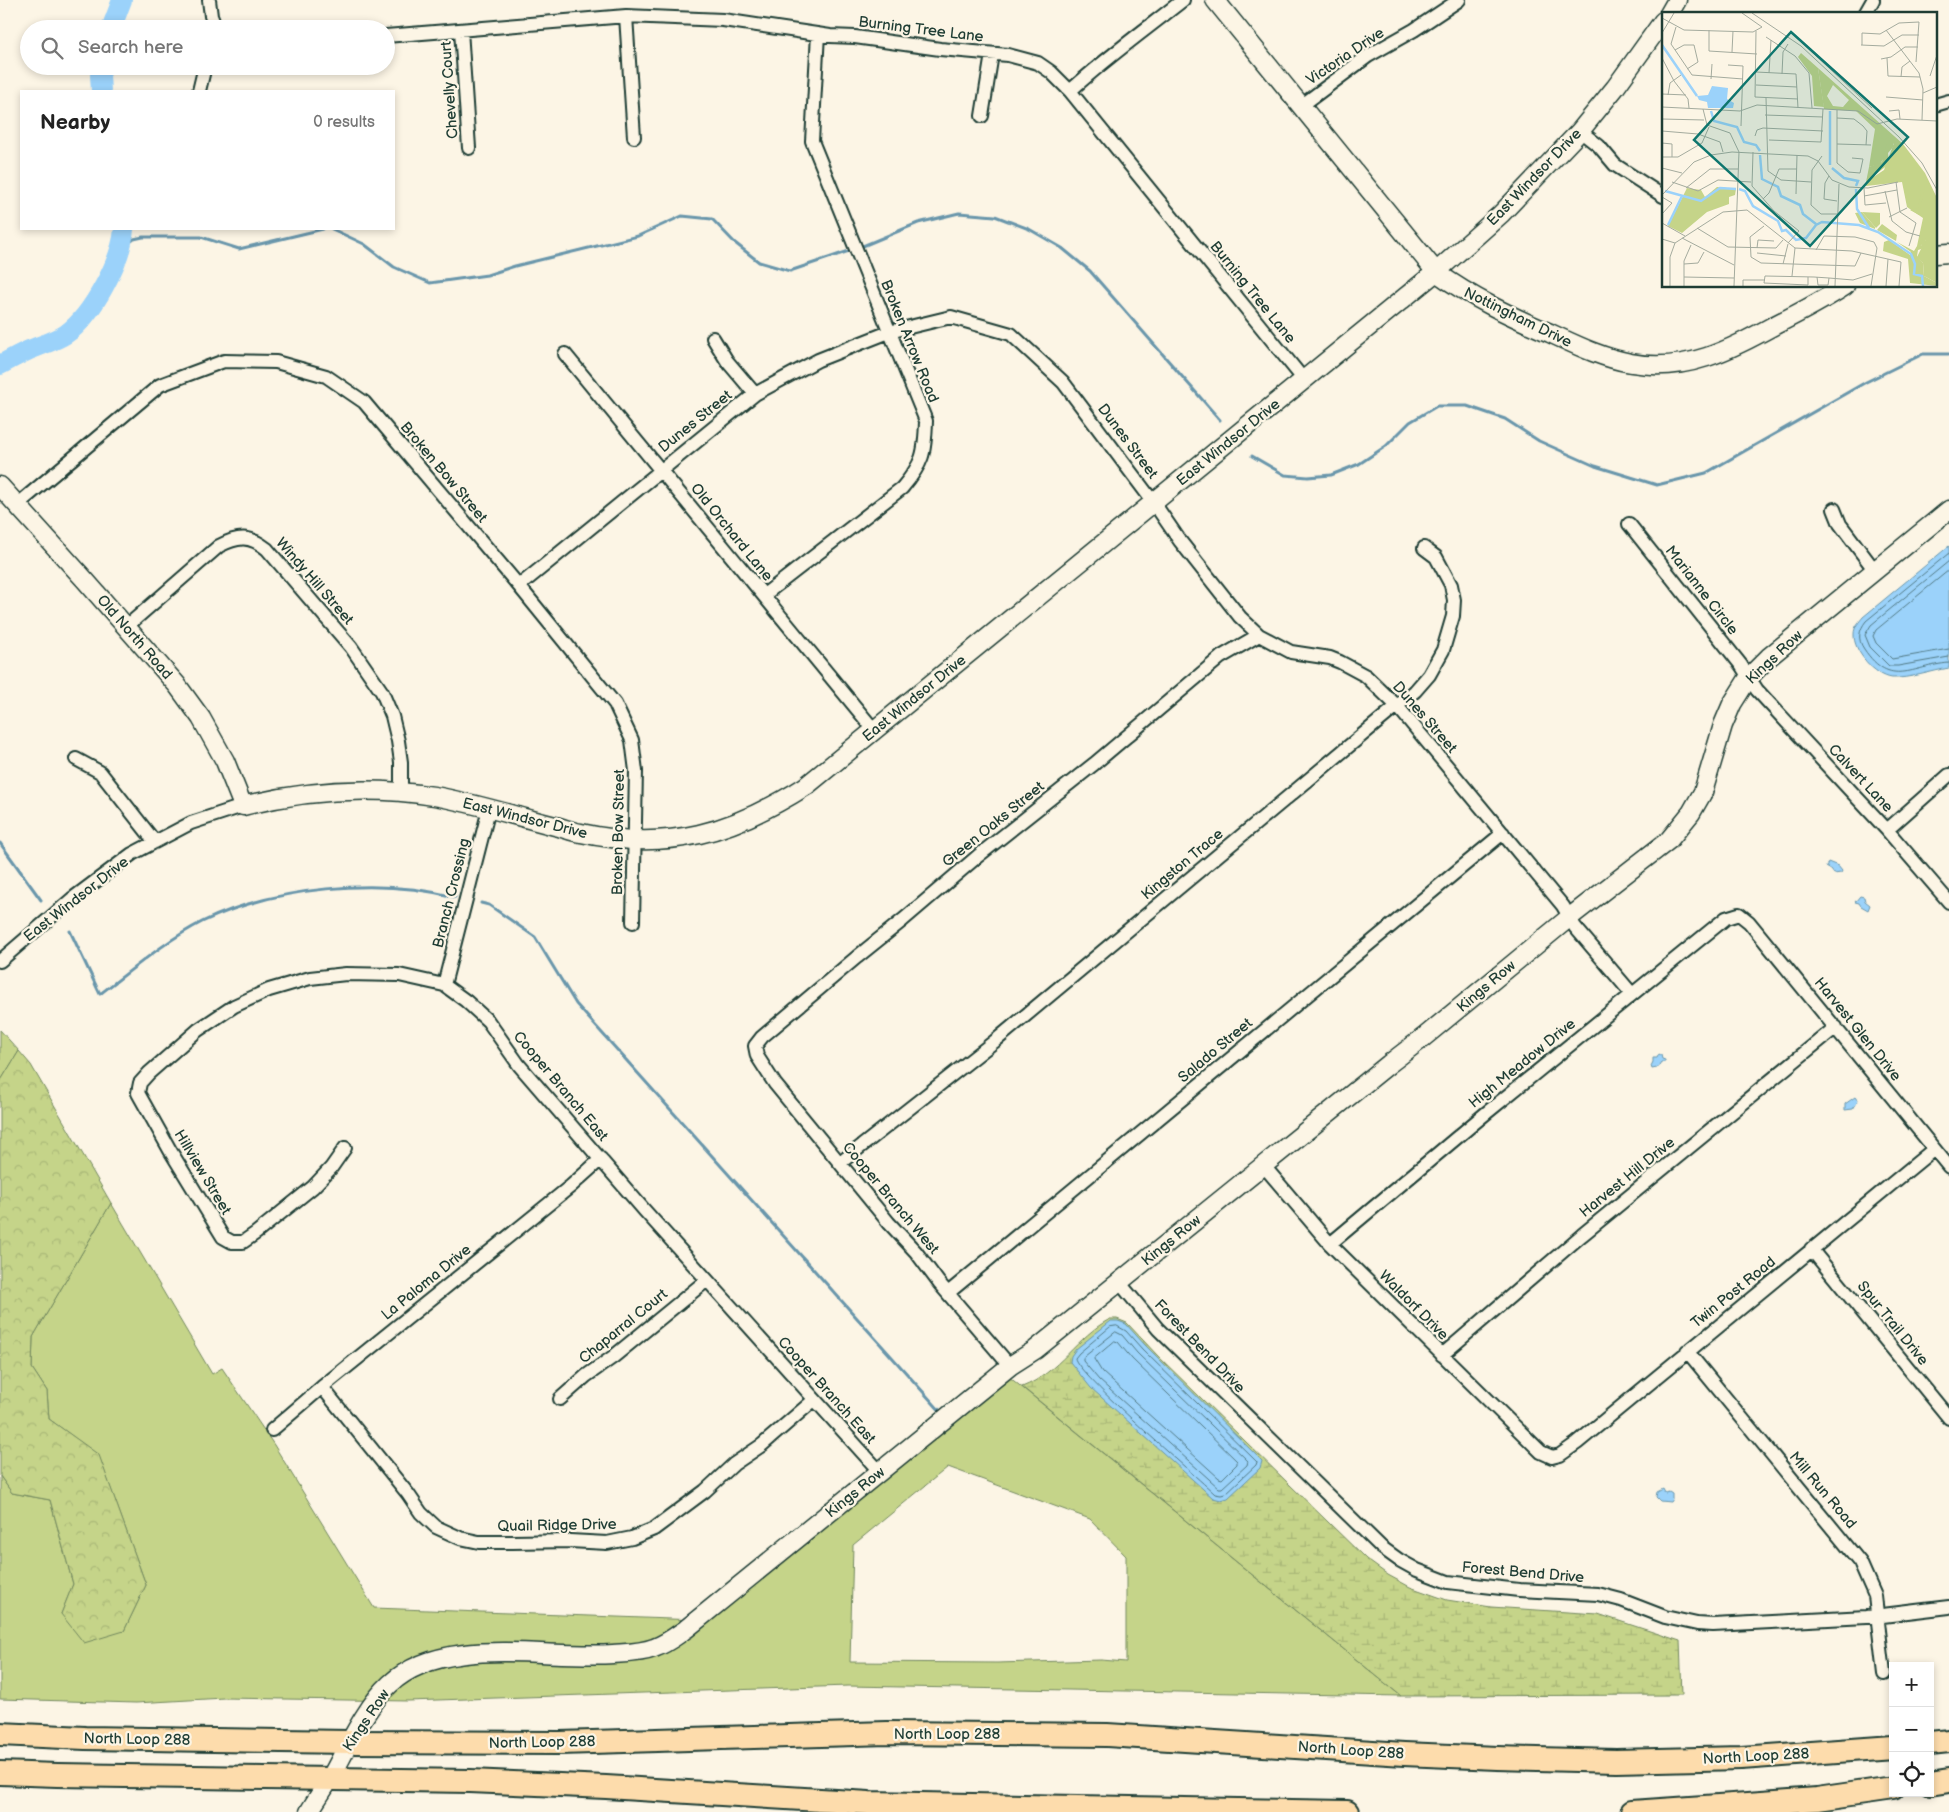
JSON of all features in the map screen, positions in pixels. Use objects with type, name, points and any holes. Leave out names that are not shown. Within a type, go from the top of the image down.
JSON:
[{"type":"highway","name":"North Loop 288","points":[[0,1734],[85,1738],[560,1743],[816,1734],[985,1733],[1107,1735],[1423,1755],[1616,1761],[1785,1756],[1889,1747]]},
{"type":"highway","points":[[1934,1743],[1949,1741]]},
{"type":"highway","points":[[0,1773],[470,1781],[869,1803],[1348,1812]]},
{"type":"highway","points":[[1934,1782],[1949,1780]]},
{"type":"highway","points":[[1632,1812],[1817,1799],[1889,1789]]},
{"type":"street","points":[[209,0],[213,20]]},
{"type":"street","points":[[1070,90],[1094,68],[1183,0]]},
{"type":"street","name":"Nottingham Drive","points":[[1215,0],[1436,272],[1461,290],[1512,317],[1599,355],[1632,363],[1676,364],[1696,361],[1729,350],[1842,288]]},
{"type":"street","name":"Victoria Drive","points":[[1301,106],[1368,56],[1414,30],[1459,0]]},
{"type":"street","points":[[1669,12],[1678,0]]},
{"type":"street","points":[[1866,12],[1873,0]]},
{"type":"street","points":[[626,16],[634,136]]},
{"type":"street","name":"Burning Tree Lane","points":[[395,35],[626,16],[723,20],[818,34],[1008,55],[1038,63],[1051,72],[1070,90],[1304,380]]},
{"type":"street","name":"East Windsor Drive","points":[[0,961],[95,880],[132,854],[192,823],[243,806],[309,794],[346,790],[401,792],[434,796],[579,833],[635,841],[657,841],[691,836],[735,824],[768,810],[806,786],[1436,272],[1501,214],[1580,130],[1626,74],[1662,23]]},
{"type":"street","name":"Chevelly Court","points":[[461,30],[469,148]]},
{"type":"street","name":"Broken Arrow Road","points":[[764,596],[902,488],[916,470],[925,447],[926,421],[812,142],[818,34]]},
{"type":"street","points":[[982,116],[992,54]]},
{"type":"street","points":[[199,90],[203,75]]},
{"type":"street","points":[[1936,106],[1949,100]]},
{"type":"street","points":[[1580,130],[1616,164],[1662,195]]},
{"type":"street","points":[[1936,254],[1949,253]]},
{"type":"street","name":"Dunes Street","points":[[519,586],[755,394],[818,360],[889,332],[951,317],[1011,334],[1063,382],[1154,503],[1180,541],[1240,617],[1259,635],[1291,652],[1330,658],[1366,676],[1398,707],[1563,906],[1575,927],[1632,994]]},
{"type":"street","points":[[713,338],[727,361],[755,394]]},
{"type":"street","name":"Old Orchard Lane","points":[[565,354],[875,730]]},
{"type":"street","name":"Broken Bow Street","points":[[17,505],[160,385],[224,361],[276,362],[326,376],[364,402],[519,586],[614,704],[624,721],[632,740],[636,771],[633,922]]},
{"type":"street","name":"Old North Road","points":[[0,486],[177,686],[201,718],[232,776],[243,806]]},
{"type":"street","points":[[1834,509],[1840,524],[1876,572]]},
{"type":"street","name":"Kings Row","points":[[309,1812],[330,1779],[349,1742],[378,1697],[389,1685],[411,1670],[442,1658],[474,1653],[602,1655],[640,1651],[664,1644],[686,1629],[1010,1366],[1035,1350],[1570,917],[1660,848],[1684,823],[1697,802],[1706,784],[1726,715],[1738,692],[1749,677],[1769,657],[1876,572],[1949,510]]},
{"type":"street","name":"Marianne Circle","points":[[1629,524],[1749,677]]},
{"type":"street","name":"Windy Hill Street","points":[[126,627],[219,546],[232,539],[243,538],[258,541],[351,647],[382,692],[392,716],[398,741],[401,762],[401,792]]},
{"type":"street","name":"Kingston Trace","points":[[840,1163],[995,1041],[1398,707],[1429,675],[1443,650],[1453,616],[1454,600],[1451,585],[1436,557],[1424,548]]},
{"type":"street","name":"Green Oaks Street","points":[[755,1046],[762,1037],[857,956],[903,920],[978,856],[1094,764],[1221,657],[1259,635]]},
{"type":"street","name":"Calvert Lane","points":[[1749,677],[1757,690],[1887,830],[1949,902]]},
{"type":"street","points":[[76,759],[100,772],[155,842]]},
{"type":"street","points":[[1887,830],[1949,775]]},
{"type":"street","name":"Branch Crossing","points":[[444,985],[489,809]]},
{"type":"street","name":"Salado Street","points":[[948,1292],[1503,833]]},
{"type":"street","name":"High Meadow Drive","points":[[1330,1244],[1726,918],[1739,914]]},
{"type":"street","name":"Harvest Glen Drive","points":[[1739,914],[1749,922],[1949,1167]]},
{"type":"street","name":"Cooper Branch East","points":[[138,1092],[140,1082],[198,1030],[234,1006],[269,990],[310,978],[346,974],[398,975],[444,985],[466,1001],[488,1021],[518,1065],[707,1280],[880,1472]]},
{"type":"street","name":"Harvest Hill Drive","points":[[1442,1355],[1582,1234],[1836,1027]]},
{"type":"street","name":"Cooper Branch West","points":[[755,1046],[757,1056],[775,1084],[1010,1366]]},
{"type":"street","name":"Hillview Street","points":[[138,1092],[171,1152],[224,1237],[232,1242],[243,1242],[256,1234],[313,1187],[331,1168],[345,1148]]},
{"type":"street","name":"Twin Post Road","points":[[1552,1457],[1560,1455],[1577,1443],[1934,1149]]},
{"type":"street","name":"La Paloma Drive","points":[[272,1430],[322,1387],[571,1186],[601,1159]]},
{"type":"street","name":"Waldorf Drive","points":[[1263,1165],[1330,1244],[1541,1452],[1552,1457]]},
{"type":"street","name":"Spur Trail Drive","points":[[1811,1249],[1949,1418]]},
{"type":"street","name":"Chaparral Court","points":[[560,1399],[586,1376],[613,1358],[707,1280]]},
{"type":"street","name":"Forest Bend Drive","points":[[1119,1282],[1164,1335],[1381,1547],[1399,1560],[1431,1576],[1469,1585],[1598,1594],[1621,1600],[1665,1617],[1697,1624],[1878,1616],[1949,1607]]},
{"type":"street","name":"Mill Run Road","points":[[1687,1351],[1852,1551],[1875,1596],[1884,1674]]},
{"type":"street","name":"Quail Ridge Drive","points":[[322,1387],[421,1512],[436,1527],[460,1538],[479,1542],[570,1541],[607,1544],[632,1538],[654,1529],[705,1491],[734,1464],[762,1445],[814,1400]]},
{"type":"green space","points":[[0,1030],[19,1051],[0,1082]]},
{"type":"green space","points":[[19,1051],[31,1065],[111,1203],[33,1337],[32,1368],[47,1391],[49,1419],[99,1455],[146,1585],[124,1631],[84,1643],[61,1614],[73,1584],[50,1500],[12,1493],[0,1476],[0,1082]]},
{"type":"green space","points":[[111,1203],[212,1374],[222,1368],[274,1445],[374,1608],[697,1620],[1003,1372],[1401,1696],[848,1686],[408,1701],[224,1698],[136,1703],[0,1699],[0,1476],[12,1493],[50,1500],[73,1584],[61,1614],[124,1631],[146,1585],[99,1456],[49,1419],[47,1391],[32,1368],[33,1337]],"holes":[[[948,1467],[1090,1519],[1126,1556],[1126,1662],[1101,1660],[997,1663],[850,1662],[853,1545]]]},
{"type":"green space","points":[[1110,1319],[1117,1319],[1127,1323],[1157,1355],[1366,1559],[1388,1575],[1410,1587],[1447,1600],[1491,1607],[1598,1614],[1680,1641],[1682,1695],[1401,1696],[1022,1387],[1047,1373],[1098,1326]]},
{"type":"water","points":[[1949,546],[1949,668],[1892,678],[1879,673],[1866,662],[1857,648],[1854,634],[1856,627],[1863,617]]},
{"type":"water","points":[[1828,862],[1838,866],[1842,871],[1841,873],[1834,874],[1826,867]]},
{"type":"water","points":[[1860,896],[1864,897],[1865,901],[1870,905],[1868,910],[1855,902]]},
{"type":"water","points":[[1659,1054],[1665,1062],[1661,1062],[1657,1068],[1652,1069],[1653,1058],[1657,1058]]},
{"type":"water","points":[[1855,1097],[1858,1101],[1853,1109],[1845,1110],[1845,1104]]},
{"type":"water","points":[[1111,1321],[1126,1324],[1262,1461],[1260,1468],[1228,1498],[1221,1500],[1213,1498],[1091,1388],[1070,1362],[1071,1356],[1076,1349]]},
{"type":"water","points":[[1663,1489],[1665,1493],[1669,1492],[1672,1494],[1670,1502],[1660,1501],[1656,1497],[1657,1492]]},
{"type":"waterway","points":[[114,20],[122,0]]},
{"type":"waterway","points":[[100,75],[101,90]]},
{"type":"waterway","points":[[858,248],[918,223],[959,213],[995,216],[1029,229],[1062,248],[1090,271],[1220,420]]},
{"type":"waterway","points":[[334,230],[364,244],[394,267],[430,283],[487,275],[515,266],[638,236],[682,216],[712,219],[735,243],[759,262],[790,271],[852,250]]},
{"type":"waterway","points":[[0,365],[61,337],[76,326],[95,301],[112,271],[118,256],[124,230]]},
{"type":"waterway","points":[[121,249],[134,239],[143,237],[201,237],[239,249],[319,230]]},
{"type":"waterway","points":[[1252,456],[1285,475],[1308,477],[1331,475],[1359,464],[1386,446],[1410,422],[1437,406],[1467,406],[1505,419],[1539,441],[1595,466],[1657,485],[1706,473],[1866,382],[1923,354],[1949,354]]},
{"type":"waterway","points":[[0,843],[41,900]]},
{"type":"waterway","points":[[70,931],[100,994],[188,930],[230,910],[261,901],[293,893],[360,887],[425,891],[455,897]]},
{"type":"waterway","points":[[481,903],[489,905],[535,937],[576,1004],[942,1413]]}]
